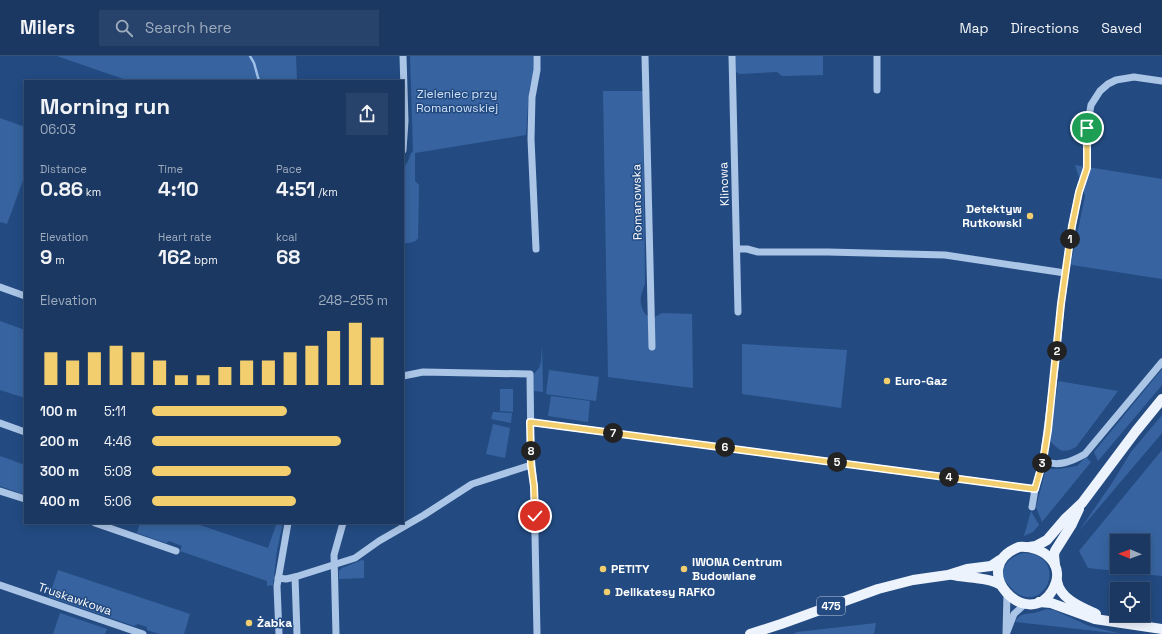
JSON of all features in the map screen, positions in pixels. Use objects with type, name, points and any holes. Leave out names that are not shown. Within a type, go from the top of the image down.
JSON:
[{"type":"main road","points":[[1029,546],[1036,546],[1047,540],[1065,519],[1082,503],[1136,431],[1162,400]]},
{"type":"main road","points":[[1082,503],[1072,524],[1055,551],[1055,565],[1059,590],[1066,598],[1110,622]]},
{"type":"main road","points":[[1029,546],[1046,554],[1055,565]]},
{"type":"main road","name":"475","points":[[750,634],[878,589],[913,580],[948,575],[967,569],[991,566],[1011,550],[1029,546]]},
{"type":"main road","points":[[1000,560],[998,576],[999,584],[1007,594],[1018,602],[1035,604],[1039,602],[1050,594],[1057,581]]},
{"type":"main road","name":"475","points":[[948,575],[986,579],[995,581],[999,584]]},
{"type":"main road","points":[[1039,602],[1051,603],[1084,616],[1110,622],[1162,629]]},
{"type":"street","points":[[403,56],[403,80]]},
{"type":"street","points":[[536,249],[531,139],[532,96],[537,70],[537,56]]},
{"type":"street","name":"Romanowska","points":[[645,56],[652,347]]},
{"type":"street","name":"Klinowa","points":[[732,56],[738,312]]},
{"type":"street","points":[[877,56],[878,90]]},
{"type":"street","points":[[1032,507],[1035,489],[1043,461],[1056,362],[1061,304],[1072,226],[1079,192],[1087,168],[1087,120],[1093,100],[1104,87],[1116,80],[1134,77],[1162,81]]},
{"type":"street","points":[[737,249],[747,249],[758,252],[945,255],[1065,273]]},
{"type":"street","points":[[0,287],[24,296]]},
{"type":"street","points":[[1043,461],[1061,464],[1073,461],[1085,454],[1162,362]]},
{"type":"street","points":[[404,376],[423,372],[530,374],[531,465],[534,486],[537,634]]},
{"type":"street","points":[[530,422],[1035,489]]},
{"type":"street","points":[[0,423],[24,432]]},
{"type":"street","points":[[278,578],[295,576],[355,558],[379,541],[424,515],[472,484],[531,465]]},
{"type":"street","points":[[0,491],[24,499]]},
{"type":"street","points":[[98,524],[176,551]]},
{"type":"street","points":[[279,634],[277,594],[278,578],[288,524]]},
{"type":"street","points":[[336,634],[334,555],[343,524]]},
{"type":"street","points":[[295,576],[297,634]]},
{"type":"street","name":"Truskawkowa","points":[[0,586],[143,634]]},
{"type":"street","points":[[1006,634],[1007,594]]},
{"type":"street","points":[[1006,634],[1014,614],[1025,604]]},
{"type":"green space","points":[[57,56],[296,56],[297,80],[126,80]]},
{"type":"green space","name":"Zieleniec przy Romanowskiej","points":[[410,56],[533,56],[534,71],[529,90],[526,135],[415,153],[415,181],[419,185],[418,238],[414,242],[404,243],[404,167],[411,153],[413,152]]},
{"type":"green space","points":[[735,56],[823,56],[823,75],[782,76],[777,72],[740,74],[736,72]]},
{"type":"green space","points":[[603,91],[643,91],[645,284],[641,296],[641,304],[646,315],[655,317],[662,313],[692,314],[693,388],[608,377]]},
{"type":"green space","points":[[0,118],[24,127],[24,178],[7,224],[0,222]]},
{"type":"green space","points":[[1075,165],[1162,179],[1162,279],[1072,265],[1071,263],[1085,196]]},
{"type":"green space","points":[[0,321],[24,330],[24,398],[0,390]]},
{"type":"green space","points":[[542,344],[543,392],[534,391],[533,375],[539,368],[541,362]]},
{"type":"green space","points":[[742,344],[847,350],[841,408],[742,394]]},
{"type":"green space","points":[[1162,369],[1162,385],[1098,461],[1094,452]]},
{"type":"green space","points":[[549,370],[599,377],[596,401],[546,394]]},
{"type":"green space","points":[[1058,381],[1118,391],[1076,447],[1064,451],[1059,449],[1050,441]]},
{"type":"green space","points":[[500,389],[513,389],[513,412],[500,411]]},
{"type":"green space","points":[[551,396],[590,401],[588,422],[548,416]]},
{"type":"green space","points":[[493,412],[512,413],[511,423],[491,419]]},
{"type":"green space","points":[[1162,415],[1162,433],[1079,531],[1131,452]]},
{"type":"green space","points":[[493,424],[510,428],[505,458],[486,454]]},
{"type":"green space","points":[[1162,450],[1162,576],[1144,574],[1150,574],[1150,534],[1110,534],[1110,570],[1088,568],[1079,551]]},
{"type":"green space","points":[[0,456],[24,465],[24,495],[0,486]]},
{"type":"green space","points":[[1086,457],[1091,462],[1042,522],[1036,507],[1046,469],[1059,469],[1077,466]]},
{"type":"green space","points":[[1031,511],[1039,525],[1033,532],[1024,536]]},
{"type":"green space","points":[[140,524],[197,524],[268,548],[277,525],[276,524],[283,524],[277,550],[273,585],[267,586],[267,581],[180,551],[182,546],[169,541],[166,543],[137,533]]},
{"type":"green space","points":[[1024,553],[1037,556],[1045,562],[1049,570],[1049,579],[1046,588],[1039,594],[1031,597],[1017,594],[1002,579],[1004,569],[1008,562],[1015,556]]},
{"type":"green space","points":[[362,560],[364,561],[364,578],[339,579],[339,571],[342,568]]},
{"type":"green space","points":[[58,570],[190,614],[184,634],[159,634],[147,630],[147,627],[138,624],[134,626],[49,597]]},
{"type":"green space","points":[[1047,609],[1054,610],[1089,626],[1122,634],[1015,622],[1019,616]]},
{"type":"green space","points":[[60,613],[107,629],[105,634],[53,634]]},
{"type":"green space","points":[[876,623],[874,634],[793,634],[797,632]]},
{"type":"waterway","points":[[250,56],[254,63],[259,80]]},
{"type":"place","name":"Detektyw Rutkowski","points":[[1030,216]]},
{"type":"place","name":"Euro-Gaz","points":[[887,381]]},
{"type":"place","name":"PETiTY","points":[[603,569]]},
{"type":"place","name":"IWONA Centrum Budowlane","points":[[684,569]]},
{"type":"place","name":"Delikatesy RAFKO","points":[[607,592]]},
{"type":"place","name":"Żabka","points":[[249,623]]},
{"type":"route","points":[[535,516],[534,486],[531,465],[530,422],[1035,489],[1043,461],[1048,430],[1066,260],[1079,192],[1087,168],[1087,128]]}]
